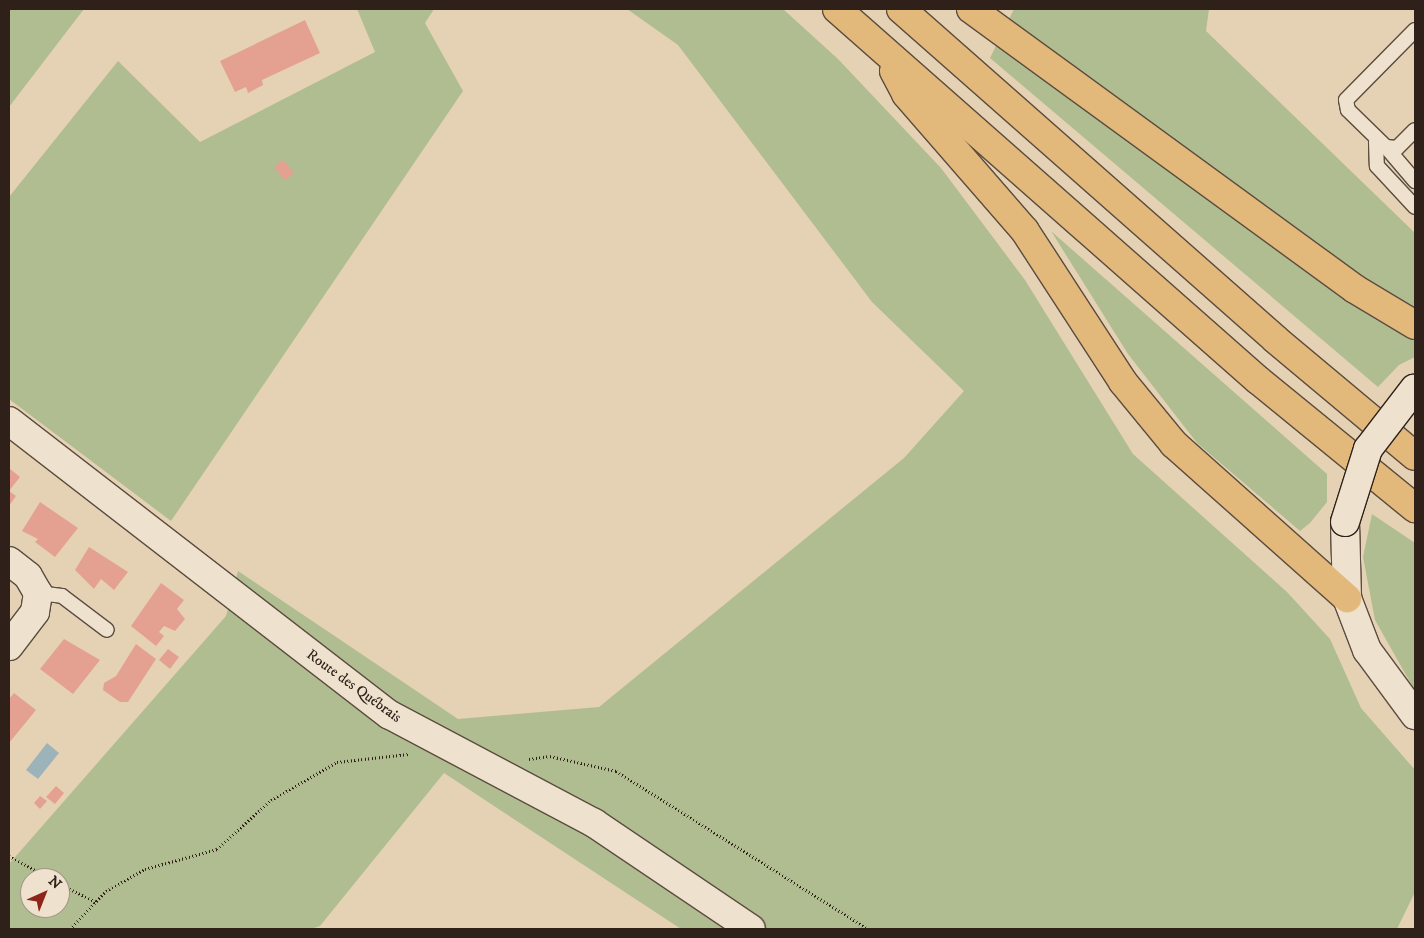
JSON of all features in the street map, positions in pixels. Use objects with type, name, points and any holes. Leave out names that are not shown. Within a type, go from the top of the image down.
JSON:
[{"type":"highway","points":[[837,9],[1258,380],[1415,508]]},
{"type":"highway","points":[[901,9],[1276,340],[1415,456]]},
{"type":"highway","points":[[971,9],[1355,289],[1415,325]]},
{"type":"highway","points":[[883,50],[906,94],[1025,231],[1123,382],[1174,444],[1347,598]]},
{"type":"street","points":[[1415,388],[1368,449],[1345,522],[1347,598],[1368,650],[1415,715]]},
{"type":"street","name":"Route des Québrais","points":[[9,421],[390,715],[594,824],[751,929]]},
{"type":"street","points":[[9,561],[28,576],[38,593],[35,612],[9,646]]},
{"type":"lane","points":[[1415,30],[1346,100],[1348,110],[1415,181]]},
{"type":"lane","points":[[1381,144],[1397,148],[1415,130]]},
{"type":"lane","points":[[1381,144],[1377,166],[1415,207]]},
{"type":"lane","points":[[38,593],[62,596],[107,630]]},
{"type":"path","points":[[70,929],[96,902],[146,869],[217,849],[271,800],[337,762],[416,754]]},
{"type":"path","points":[[523,760],[550,756],[616,771],[868,929]]},
{"type":"path","points":[[9,856],[31,868]]},
{"type":"path","points":[[70,889],[96,902]]},
{"type":"green space","points":[[9,9],[84,9],[9,107]]},
{"type":"green space","points":[[357,9],[434,9],[425,23],[463,91],[171,521],[9,399],[9,197],[118,61],[200,142],[375,52]]},
{"type":"green space","points":[[627,9],[783,9],[838,59],[941,168],[1025,280],[1133,454],[1287,592],[1330,639],[1361,708],[1415,770],[1415,892],[1397,929],[681,929],[444,773],[320,926],[311,929],[9,929],[9,864],[226,616],[238,571],[458,719],[599,707],[904,458],[964,391],[872,302],[678,45]]},
{"type":"green space","points":[[1014,9],[1209,9],[1206,31],[1415,233],[1415,357],[1399,365],[1378,387],[990,58]]},
{"type":"green space","points":[[1051,231],[1327,474],[1327,502],[1310,523],[1300,531],[1197,443],[1128,354]]},
{"type":"green space","points":[[1372,514],[1415,543],[1415,691],[1375,620],[1363,557]]},
{"type":"water","points":[[47,743],[59,753],[38,779],[26,770]]},
{"type":"building","points":[[305,20],[320,53],[262,80],[263,85],[248,93],[246,87],[235,92],[220,61]]},
{"type":"building","points":[[283,160],[294,173],[285,180],[274,167]]},
{"type":"building","points":[[9,468],[20,477],[9,491]]},
{"type":"building","points":[[9,491],[16,496],[9,506]]},
{"type":"building","points":[[40,502],[78,528],[55,557],[35,542],[38,539],[22,531]]},
{"type":"building","points":[[89,547],[128,572],[114,590],[101,579],[94,589],[75,570]]},
{"type":"building","points":[[161,583],[184,600],[177,609],[185,619],[175,631],[164,626],[159,632],[164,636],[156,646],[131,626]]},
{"type":"building","points":[[64,639],[100,660],[73,694],[40,669]]},
{"type":"building","points":[[136,644],[156,659],[128,702],[120,702],[103,690],[104,683],[116,676]]},
{"type":"building","points":[[168,649],[179,657],[170,669],[159,660]]},
{"type":"building","points":[[14,693],[36,710],[9,743],[9,699]]},
{"type":"building","points":[[56,786],[64,793],[55,804],[46,797]]},
{"type":"building","points":[[40,796],[47,801],[40,809],[34,803]]}]
